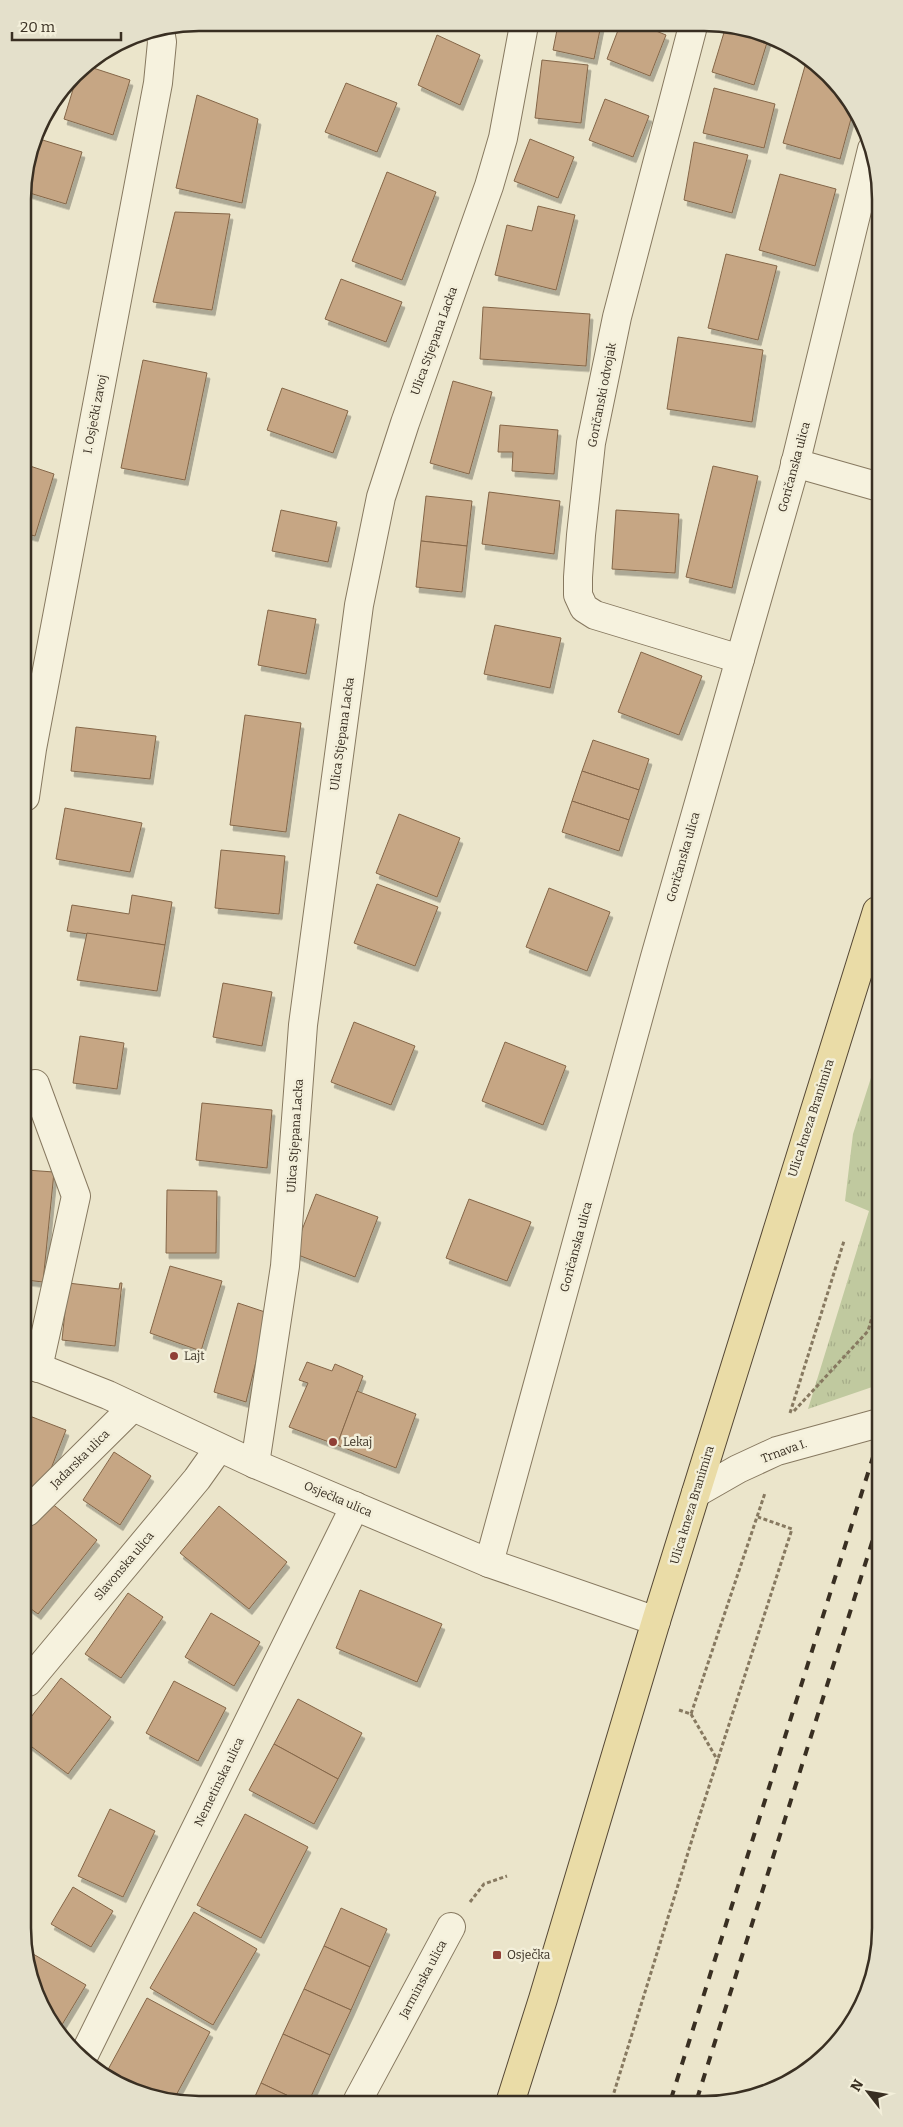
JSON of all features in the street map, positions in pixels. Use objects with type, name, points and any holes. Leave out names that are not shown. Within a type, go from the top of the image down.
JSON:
[{"type":"main road","name":"Ulica kneza Branimira","points":[[512,2096],[779,1220],[872,928]]},
{"type":"street","name":"Ulica Stjepana Lacka","points":[[254,1464],[285,1266],[303,1025],[359,605],[381,497],[503,138],[523,31]]},
{"type":"street","name":"Goričanski odvojak","points":[[692,31],[617,317],[591,443],[580,535],[578,595],[584,608],[595,615],[740,659]]},
{"type":"street","name":"I. Osječki zavoj","points":[[32,751],[158,83],[161,36]]},
{"type":"street","name":"Goričanska ulica","points":[[490,1563],[655,957],[796,463],[868,166]]},
{"type":"street","points":[[796,463],[872,485]]},
{"type":"street","points":[[32,1366],[76,1196],[36,1084]]},
{"type":"street","name":"Osječka ulica","points":[[32,1366],[132,1406],[254,1464],[490,1563],[656,1621]]},
{"type":"street","name":"Jadarska ulica","points":[[31,1508],[132,1406]]},
{"type":"street","name":"Trnava I.","points":[[696,1493],[738,1469],[777,1451],[871,1425]]},
{"type":"street","name":"Slavonska ulica","points":[[31,1678],[197,1478],[219,1448]]},
{"type":"street","name":"Nemetinska ulica","points":[[86,2051],[355,1506]]},
{"type":"street","name":"Jarminska ulica","points":[[360,2096],[452,1927]]},
{"type":"path","points":[[844,1241],[789,1417],[868,1331],[871,1320]]},
{"type":"path","points":[[691,1714],[765,1492]]},
{"type":"path","points":[[613,2096],[792,1529],[758,1517]]},
{"type":"path","points":[[679,1710],[691,1714],[718,1761]]},
{"type":"path","name":"Jarminska ulica","points":[[452,1927],[484,1884],[507,1876]]},
{"type":"green space","points":[[871,1076],[871,1387],[808,1409],[869,1211],[845,1201],[853,1134]]},
{"type":"building","points":[[557,31],[600,31],[594,59],[553,50]]},
{"type":"building","points":[[618,31],[656,31],[666,35],[650,76],[607,59]]},
{"type":"building","points":[[724,33],[736,34],[767,44],[754,85],[712,72]]},
{"type":"building","points":[[437,35],[480,55],[460,105],[418,85]]},
{"type":"building","points":[[542,60],[588,65],[581,123],[535,118]]},
{"type":"building","points":[[805,65],[823,80],[851,119],[840,159],[783,143]]},
{"type":"building","points":[[94,68],[130,80],[113,135],[64,119],[73,88]]},
{"type":"building","points":[[346,83],[397,103],[377,152],[325,132]]},
{"type":"building","points":[[714,88],[775,104],[764,148],[703,133]]},
{"type":"building","points":[[197,95],[258,119],[242,203],[176,188]]},
{"type":"building","points":[[605,99],[649,116],[633,157],[589,140]]},
{"type":"building","points":[[530,139],[574,157],[558,198],[514,181]]},
{"type":"building","points":[[42,140],[82,152],[66,204],[32,194],[37,156]]},
{"type":"building","points":[[694,142],[748,155],[732,213],[684,200]]},
{"type":"building","points":[[387,172],[436,192],[402,280],[352,261]]},
{"type":"building","points":[[780,174],[836,189],[815,266],[759,250]]},
{"type":"building","points":[[538,206],[575,215],[556,290],[495,275],[507,225],[532,231]]},
{"type":"building","points":[[175,212],[230,214],[212,310],[153,302]]},
{"type":"building","points":[[726,254],[777,266],[758,340],[708,328]]},
{"type":"building","points":[[341,279],[402,302],[386,342],[325,319]]},
{"type":"building","points":[[483,307],[590,314],[586,366],[480,359]]},
{"type":"building","points":[[678,337],[763,350],[752,422],[667,409]]},
{"type":"building","points":[[143,360],[207,373],[185,480],[121,468]]},
{"type":"building","points":[[453,381],[492,392],[469,474],[430,463]]},
{"type":"building","points":[[282,388],[348,411],[333,453],[267,430]]},
{"type":"building","points":[[500,425],[558,430],[554,474],[512,471],[513,452],[498,452]]},
{"type":"building","points":[[713,466],[758,476],[732,588],[686,577]]},
{"type":"building","points":[[32,467],[54,474],[35,536],[32,535]]},
{"type":"building","points":[[489,492],[560,501],[554,554],[482,544]]},
{"type":"building","points":[[426,496],[472,501],[467,546],[421,541]]},
{"type":"building","points":[[281,510],[337,522],[328,562],[272,551]]},
{"type":"building","points":[[616,510],[679,514],[675,573],[612,569]]},
{"type":"building","points":[[421,541],[467,546],[462,592],[416,587]]},
{"type":"building","points":[[268,610],[316,619],[306,674],[258,665]]},
{"type":"building","points":[[495,625],[561,638],[550,688],[484,674]]},
{"type":"building","points":[[641,652],[702,676],[679,735],[618,712]]},
{"type":"building","points":[[245,715],[301,723],[286,832],[230,825]]},
{"type":"building","points":[[76,727],[156,736],[150,779],[71,771]]},
{"type":"building","points":[[593,740],[649,759],[639,790],[582,771]]},
{"type":"building","points":[[582,771],[639,790],[629,820],[572,801]]},
{"type":"building","points":[[572,801],[629,820],[619,851],[562,832]]},
{"type":"building","points":[[65,808],[142,823],[130,872],[56,859]]},
{"type":"building","points":[[399,814],[460,838],[437,897],[376,873]]},
{"type":"building","points":[[221,850],[285,856],[279,914],[215,908]]},
{"type":"building","points":[[377,884],[438,907],[415,966],[354,943]]},
{"type":"building","points":[[549,888],[610,912],[587,971],[526,947]]},
{"type":"building","points":[[132,895],[172,902],[165,945],[67,931],[72,905],[129,914]]},
{"type":"building","points":[[87,933],[165,945],[157,991],[77,980]]},
{"type":"building","points":[[223,983],[272,992],[262,1046],[213,1037]]},
{"type":"building","points":[[354,1022],[415,1046],[391,1105],[331,1082]]},
{"type":"building","points":[[80,1036],[124,1043],[117,1089],[73,1083]]},
{"type":"building","points":[[505,1042],[566,1066],[543,1125],[482,1101]]},
{"type":"building","points":[[202,1103],[272,1110],[267,1168],[196,1160]]},
{"type":"building","points":[[31,1170],[54,1172],[43,1282],[31,1281]]},
{"type":"building","points":[[167,1190],[217,1191],[216,1253],[166,1253]]},
{"type":"building","points":[[316,1194],[378,1217],[355,1277],[293,1253]]},
{"type":"building","points":[[469,1199],[531,1222],[507,1281],[446,1258]]},
{"type":"building","points":[[170,1266],[222,1281],[201,1351],[150,1333]]},
{"type":"building","points":[[68,1283],[119,1289],[120,1283],[122,1283],[115,1346],[62,1340]]},
{"type":"building","points":[[238,1303],[268,1313],[246,1402],[214,1392]]},
{"type":"building","points":[[307,1362],[332,1371],[335,1364],[363,1376],[337,1445],[289,1427],[308,1383],[299,1380]]},
{"type":"building","points":[[357,1391],[416,1414],[396,1468],[337,1445]]},
{"type":"building","points":[[31,1417],[66,1430],[40,1497],[31,1493]]},
{"type":"building","points":[[114,1452],[151,1476],[120,1525],[83,1500]]},
{"type":"building","points":[[50,1502],[97,1540],[38,1614],[31,1609],[31,1526]]},
{"type":"building","points":[[219,1506],[287,1562],[249,1609],[180,1553]]},
{"type":"building","points":[[360,1590],[442,1624],[417,1682],[336,1648]]},
{"type":"building","points":[[128,1593],[163,1617],[121,1678],[85,1654]]},
{"type":"building","points":[[211,1613],[260,1642],[234,1686],[185,1657]]},
{"type":"building","points":[[61,1678],[111,1717],[68,1774],[31,1746],[31,1717]]},
{"type":"building","points":[[174,1681],[226,1708],[198,1761],[146,1733]]},
{"type":"building","points":[[298,1699],[362,1733],[338,1779],[274,1744]]},
{"type":"building","points":[[274,1744],[338,1779],[314,1824],[249,1790]]},
{"type":"building","points":[[110,1809],[155,1831],[123,1897],[78,1876]]},
{"type":"building","points":[[245,1814],[308,1847],[261,1938],[197,1905]]},
{"type":"building","points":[[73,1887],[113,1911],[91,1947],[51,1924]]},
{"type":"building","points":[[341,1908],[387,1929],[370,1967],[324,1946]]},
{"type":"building","points":[[194,1912],[257,1949],[213,2025],[150,1988]]},
{"type":"building","points":[[324,1946],[370,1967],[351,2010],[304,1989]]},
{"type":"building","points":[[34,1954],[86,1985],[62,2024],[44,1992]]},
{"type":"building","points":[[304,1989],[351,2010],[330,2055],[283,2034]]},
{"type":"building","points":[[147,1998],[210,2032],[177,2094],[145,2087],[109,2068]]},
{"type":"building","points":[[283,2034],[330,2055],[311,2096],[288,2096],[261,2083]]},
{"type":"building","points":[[261,2083],[288,2096],[255,2096]]},
{"type":"railway","points":[[672,2096],[871,1463]]},
{"type":"railway","points":[[698,2096],[871,1545]]},
{"type":"place","name":"Lajt","points":[[174,1356]]},
{"type":"place","name":"Lekaj","points":[[333,1442]]},
{"type":"place","name":"Osječka","points":[[497,1955]]}]
